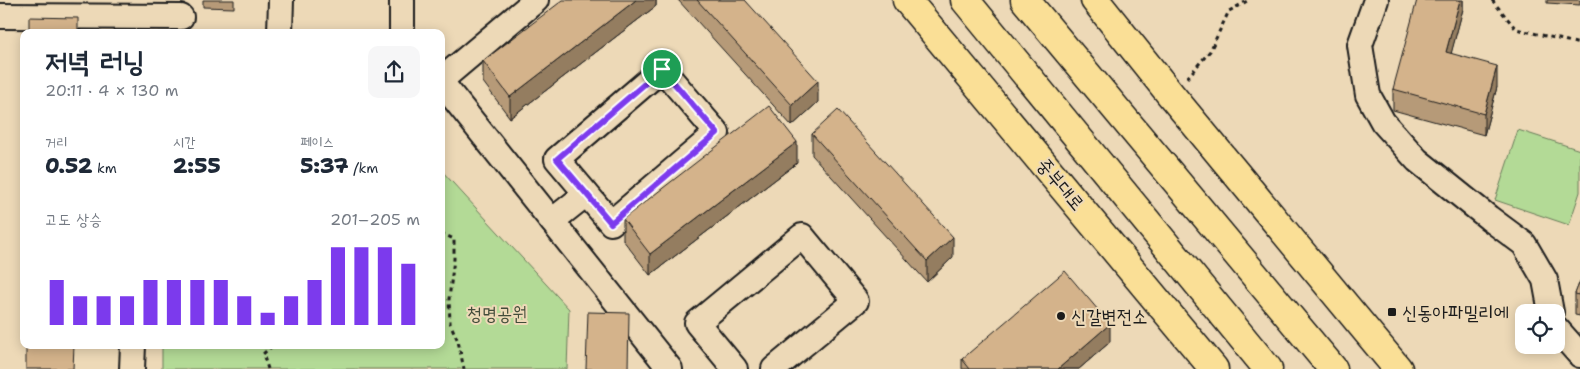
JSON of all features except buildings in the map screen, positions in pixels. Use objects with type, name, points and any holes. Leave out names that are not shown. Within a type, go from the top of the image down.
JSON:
[{"type":"main road","name":"중부대로","points":[[907,0],[1214,369]]},
{"type":"main road","points":[[965,0],[1268,369]]},
{"type":"main road","points":[[1026,0],[1333,369]]},
{"type":"main road","points":[[1096,0],[1171,95],[1398,369]]},
{"type":"street","points":[[280,29],[281,0]]},
{"type":"street","points":[[402,0],[402,29]]},
{"type":"street","points":[[445,78],[536,0]]},
{"type":"street","points":[[1376,0],[1360,45],[1368,95],[1382,122],[1417,160],[1488,218],[1524,244],[1545,280],[1550,304]]},
{"type":"street","points":[[0,16],[180,16]]},
{"type":"street","points":[[662,69],[717,133],[611,223],[586,194],[557,159],[662,69]]},
{"type":"street","points":[[445,86],[670,369]]},
{"type":"street","points":[[552,221],[586,194]]},
{"type":"street","points":[[723,365],[697,323],[802,236],[856,301],[774,369]]},
{"type":"street","points":[[1565,338],[1580,355]]},
{"type":"street","points":[[132,369],[133,349]]},
{"type":"path","points":[[1171,95],[1210,51],[1229,11],[1249,0]]},
{"type":"path","points":[[1492,0],[1516,29],[1580,44]]},
{"type":"path","points":[[445,234],[454,239],[454,259],[449,299],[450,323],[458,341],[464,369]]},
{"type":"path","points":[[268,369],[263,354],[269,349]]},
{"type":"green space","points":[[1518,130],[1580,150],[1580,192],[1569,225],[1495,200]]},
{"type":"green space","name":"청명공원","points":[[445,174],[569,309],[567,369],[162,369],[162,349],[445,349]]},
{"type":"place","name":"신동아파밀리에","points":[[1392,312]]},
{"type":"place","name":"신갈변전소","points":[[1061,316]]},
{"type":"route","points":[[662,69],[717,133],[611,223],[557,159],[662,69]]}]
